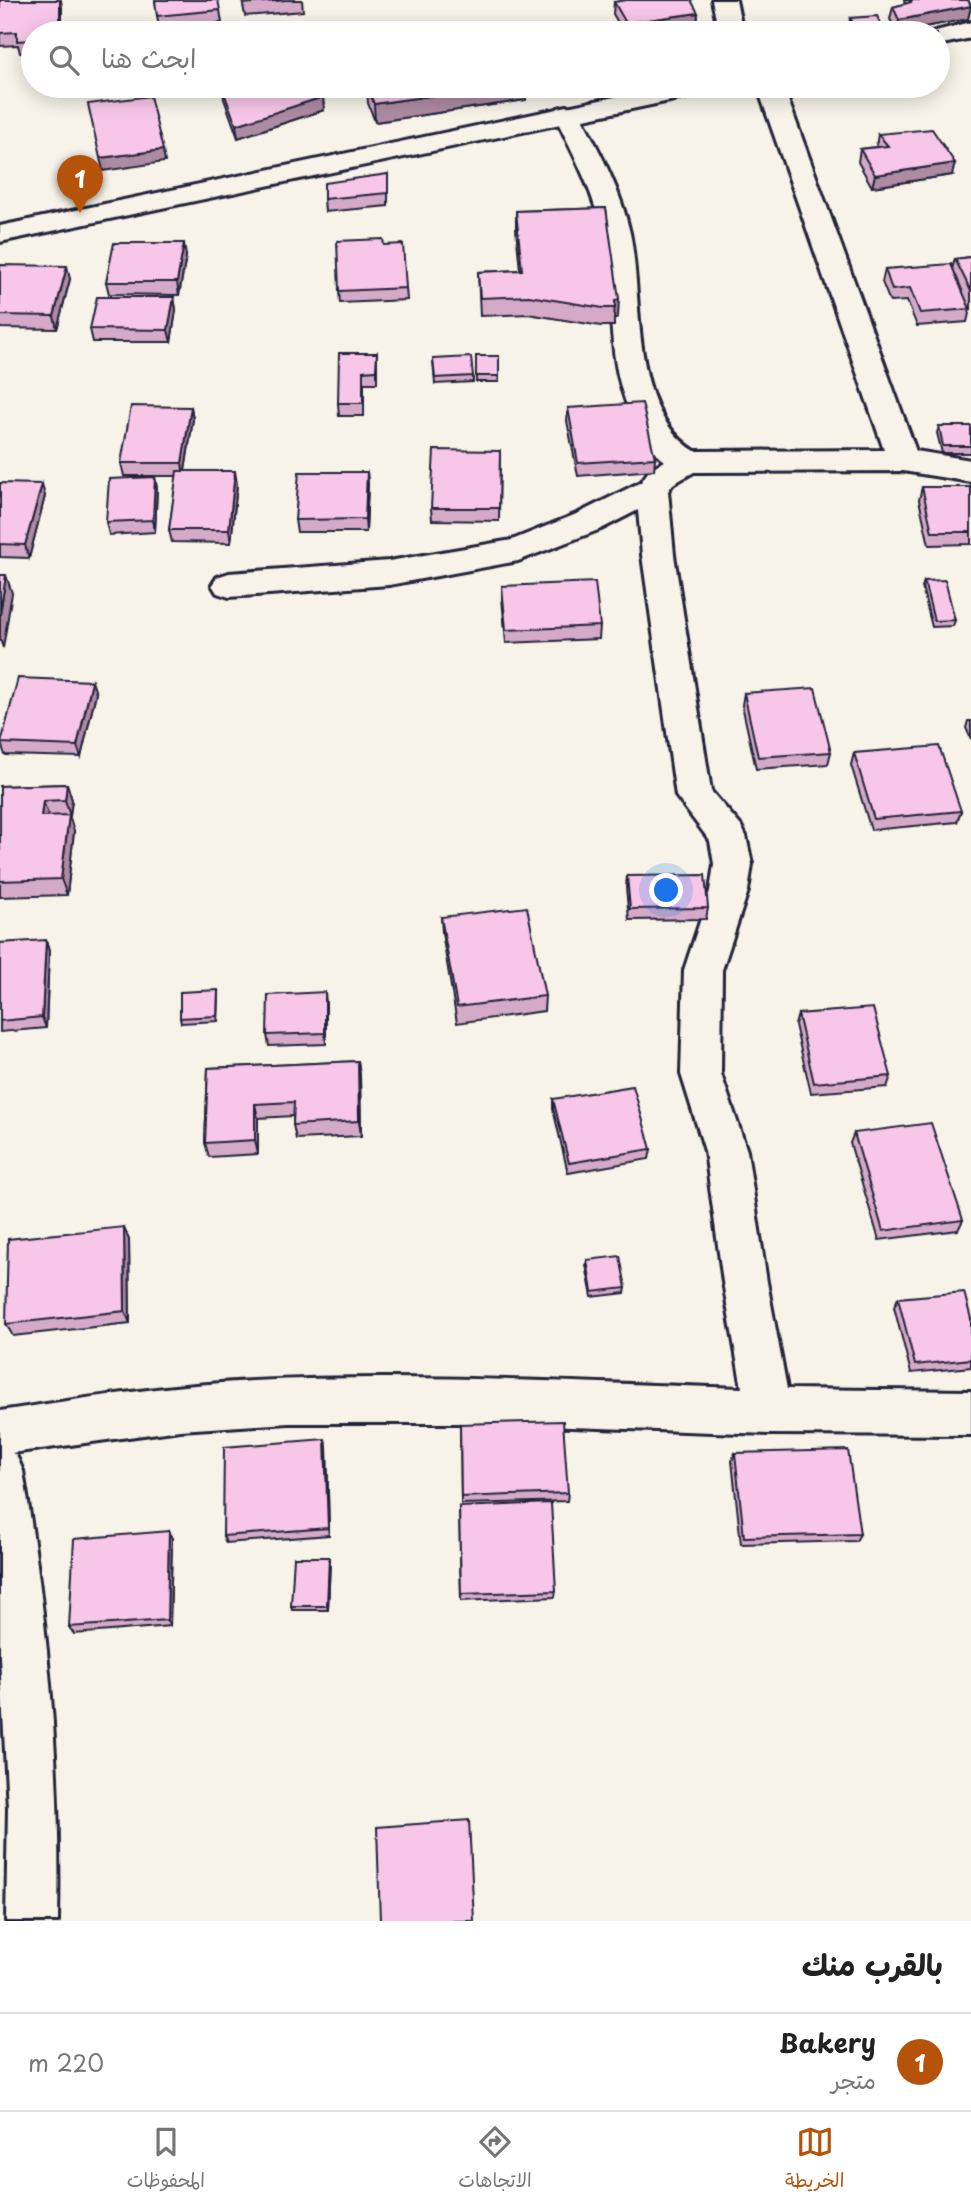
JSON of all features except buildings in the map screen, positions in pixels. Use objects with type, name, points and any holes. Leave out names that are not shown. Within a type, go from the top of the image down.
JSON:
[{"type":"street","points":[[724,0],[729,21]]},
{"type":"street","points":[[950,34],[971,30]]},
{"type":"street","points":[[0,234],[645,98]]},
{"type":"street","points":[[773,98],[903,460]]},
{"type":"street","points":[[567,114],[592,163],[616,232],[631,361],[638,397],[665,444],[689,462]]},
{"type":"street","points":[[229,585],[389,573],[518,550],[590,521],[652,490],[662,476],[689,462],[903,460],[971,471]]},
{"type":"street","points":[[652,490],[658,555],[694,796],[728,836],[733,864],[729,891],[704,970],[700,1020],[701,1074],[726,1151],[745,1282],[769,1412]]},
{"type":"street","points":[[0,1433],[190,1406],[287,1401],[384,1401],[769,1412],[971,1413]]},
{"type":"street","points":[[0,1471],[18,1575],[28,1672],[33,1778],[32,1921]]},
{"type":"place","name":"Bakery","points":[[80,213]]}]
